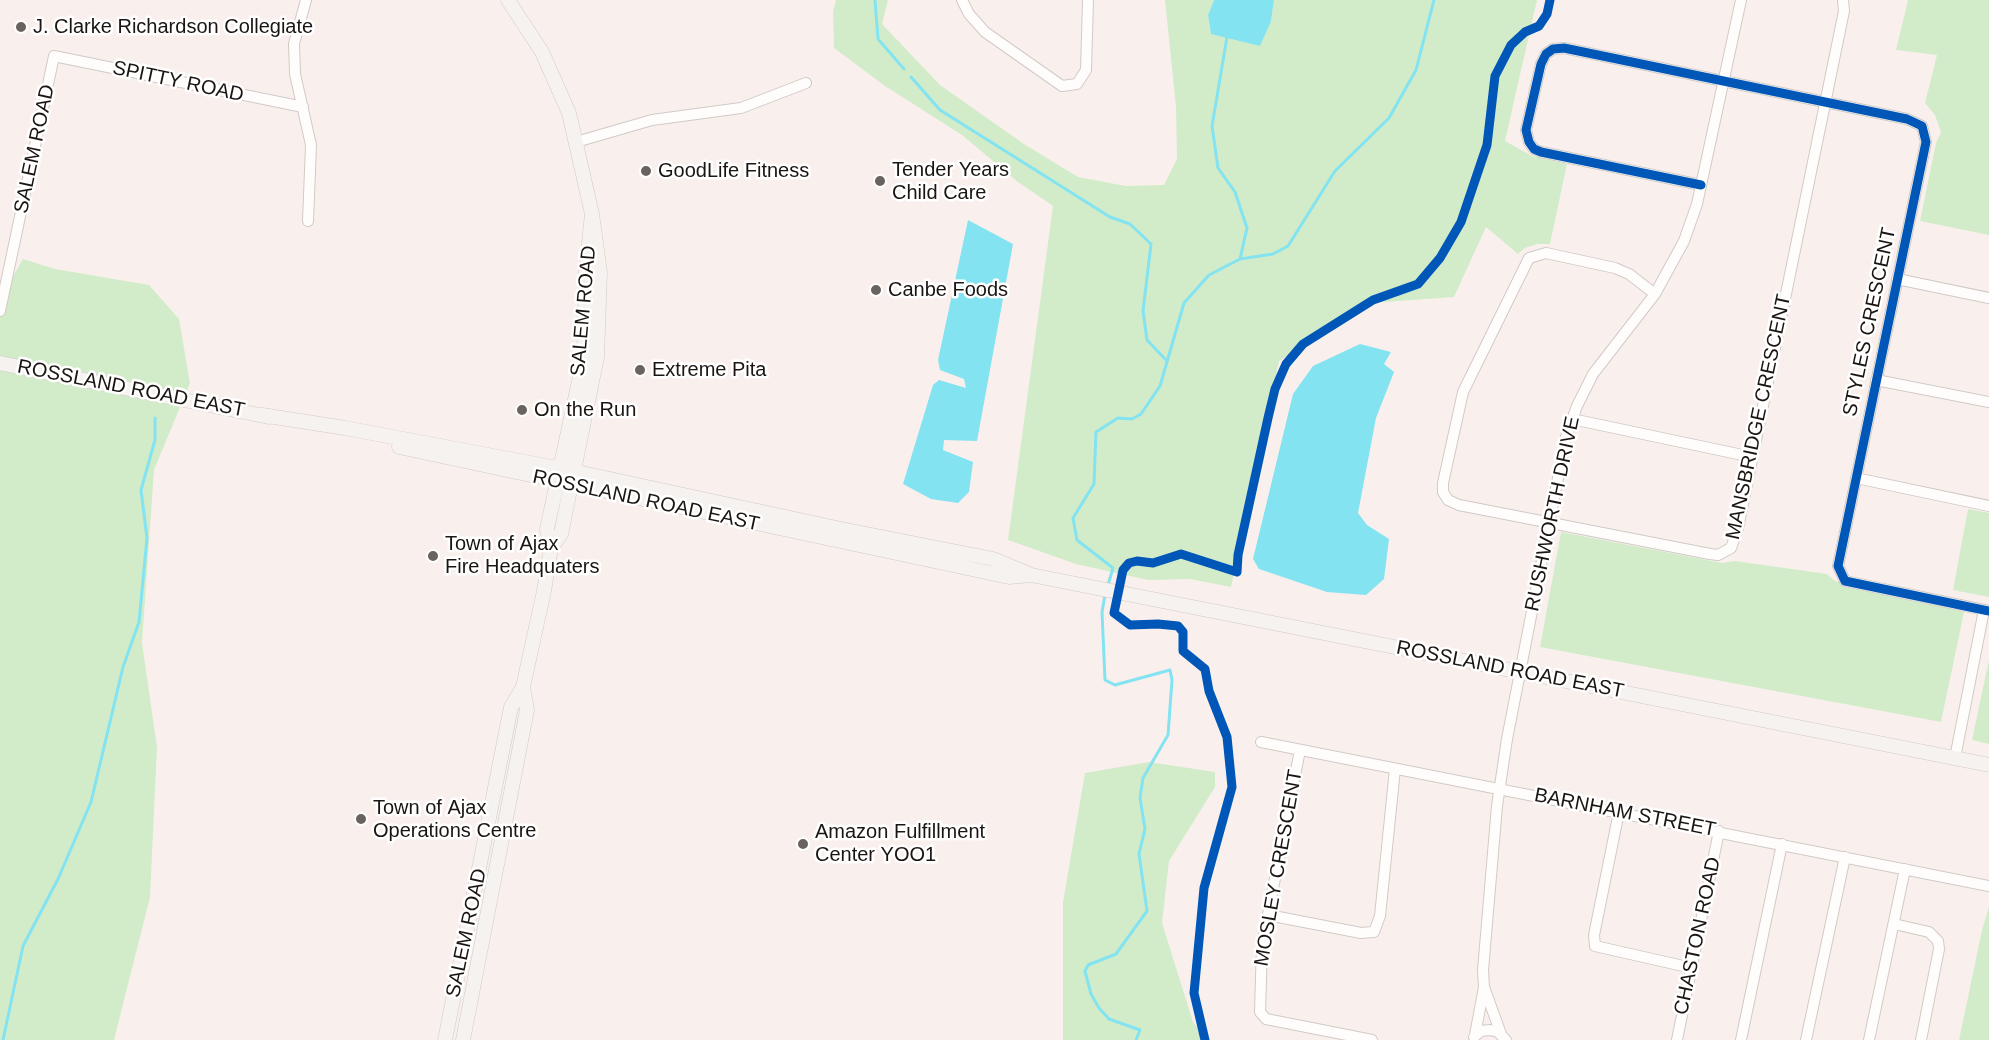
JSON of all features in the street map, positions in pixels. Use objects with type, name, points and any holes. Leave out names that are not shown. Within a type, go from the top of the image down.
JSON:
[{"type":"main road","name":"SALEM ROAD","points":[[445,1040],[511,707],[523,687],[551,548],[547,529],[566,476],[597,357],[600,272],[592,214],[569,113],[542,52],[508,0]]},
{"type":"main road","name":"ROSSLAND ROAD EAST","points":[[0,363],[993,559],[1031,575],[1989,765]]},
{"type":"main road","name":"SALEM ROAD","points":[[463,1040],[527,710],[523,687]]},
{"type":"street","points":[[306,0],[294,44],[296,74],[311,145],[308,221]]},
{"type":"street","points":[[962,0],[969,14],[985,32],[1062,86],[1077,84],[1086,70],[1088,0]]},
{"type":"street","name":"RUSHWORTH DRIVE","points":[[1484,987],[1484,952],[1499,789],[1520,671],[1572,419],[1600,362],[1655,294],[1684,241],[1701,185],[1741,0]]},
{"type":"street","name":"MANSBRIDGE CRESCENT","points":[[1550,521],[1710,554],[1725,553],[1736,541],[1844,11],[1843,0]]},
{"type":"street","name":"STYLES CRESCENT","points":[[1701,185],[1541,152],[1528,142],[1526,130],[1541,64],[1546,54],[1553,49],[1564,48],[1916,122],[1925,133],[1926,142],[1838,566],[1845,580],[1987,610]]},
{"type":"street","name":"SPITTY ROAD","points":[[54,56],[303,108]]},
{"type":"street","name":"SALEM ROAD","points":[[0,311],[54,56]]},
{"type":"street","points":[[576,142],[652,120],[741,108],[779,96],[807,83]]},
{"type":"street","points":[[1550,521],[1458,505],[1448,500],[1443,492],[1458,407],[1468,379],[1524,265],[1529,258],[1535,255],[1546,253],[1615,268],[1629,274],[1655,294]]},
{"type":"street","points":[[1897,279],[1989,298]]},
{"type":"street","points":[[1876,380],[1989,402]]},
{"type":"street","points":[[1572,419],[1752,457]]},
{"type":"street","points":[[1856,478],[1989,506]]},
{"type":"street","points":[[1955,758],[1987,610]]},
{"type":"street","name":"BARNHAM STREET","points":[[1261,742],[1989,886]]},
{"type":"street","name":"MOSLEY CRESCENT","points":[[1300,750],[1262,945],[1260,1012],[1266,1019],[1372,1040]]},
{"type":"street","points":[[1268,915],[1360,933],[1374,932],[1380,916],[1395,769]]},
{"type":"street","points":[[1619,812],[1594,935],[1595,946],[1692,968]]},
{"type":"street","name":"CHASTON ROAD","points":[[1677,1040],[1719,831]]},
{"type":"street","points":[[1741,1040],[1782,844]]},
{"type":"street","points":[[1806,1040],[1845,857]]},
{"type":"street","points":[[1869,1040],[1905,870]]},
{"type":"street","points":[[1894,924],[1929,932],[1938,941],[1939,949],[1921,1040]]},
{"type":"street","points":[[1484,987],[1503,1036]]},
{"type":"street","points":[[1471,1038],[1484,987]]},
{"type":"street","points":[[1471,1038],[1487,1030],[1515,1040]]},
{"type":"green space","points":[[836,0],[888,0],[882,24],[940,85],[1024,144],[1078,177],[1126,186],[1164,185],[1177,159],[1176,107],[1165,0],[1214,0],[1208,15],[1211,34],[1227,37],[1271,21],[1274,0],[1537,0],[1505,141],[1532,156],[1567,164],[1550,244],[1537,244],[1525,248],[1518,254],[1486,227],[1454,297],[1371,303],[1279,361],[1231,587],[1190,579],[1148,580],[1076,564],[1008,540],[1053,206],[1018,182],[962,135],[885,86],[834,48],[833,11]]},
{"type":"green space","points":[[1908,0],[1989,0],[1989,235],[1920,221],[1936,143],[1941,132],[1935,115],[1925,103],[1937,55],[1896,50]]},
{"type":"green space","points":[[23,259],[55,269],[149,285],[179,319],[190,383],[154,470],[142,643],[157,747],[150,897],[114,1040],[0,1040],[0,299]]},
{"type":"green space","points":[[1968,509],[1989,513],[1989,597],[1953,590]]},
{"type":"green space","points":[[1561,532],[1722,563],[1735,561],[1827,574],[1835,581],[1964,612],[1941,722],[1540,647]]},
{"type":"green space","points":[[1989,660],[1989,744],[1972,740]]},
{"type":"green space","points":[[1149,762],[1215,772],[1215,787],[1169,861],[1162,923],[1193,1022],[1209,1040],[1063,1040],[1063,902],[1085,773]]},
{"type":"green space","points":[[1989,907],[1989,1040],[1959,1040],[1982,930]]},
{"type":"water","points":[[1214,0],[1274,0],[1271,21],[1260,46],[1211,34],[1208,15]]},
{"type":"water","points":[[968,220],[1013,244],[977,441],[944,440],[943,450],[973,462],[969,492],[958,503],[931,499],[903,484],[933,385],[939,380],[966,388],[964,379],[940,370],[938,360]]},
{"type":"water","points":[[1360,344],[1391,352],[1384,364],[1394,372],[1376,418],[1358,513],[1367,525],[1389,539],[1384,579],[1366,595],[1327,592],[1259,569],[1253,559],[1293,394],[1313,366]]},
{"type":"waterway","points":[[875,0],[878,39],[904,69]]},
{"type":"waterway","points":[[1108,585],[1113,568],[1077,540],[1073,518],[1094,484],[1096,432],[1118,418],[1132,419],[1141,414],[1160,386],[1184,303],[1209,275],[1240,259],[1273,254],[1288,246],[1335,171],[1389,118],[1416,70],[1434,0]]},
{"type":"waterway","points":[[1227,37],[1212,126],[1218,168],[1235,192],[1247,228],[1240,259]]},
{"type":"waterway","points":[[911,77],[940,110],[1110,217],[1130,224],[1151,244],[1143,311],[1147,340],[1167,361]]},
{"type":"waterway","points":[[3,1040],[23,946],[58,879],[91,802],[123,667],[139,622],[147,538],[141,490],[155,440],[155,418]]},
{"type":"waterway","points":[[1105,595],[1102,612],[1105,680],[1115,685],[1170,670],[1172,680],[1168,735],[1143,778],[1140,798],[1145,829],[1139,854],[1147,911],[1116,954],[1088,965],[1085,971],[1091,994],[1099,1008],[1109,1019],[1140,1030],[1136,1040]]},
{"type":"cycle path","points":[[1205,1040],[1194,993],[1204,888],[1232,787],[1227,737],[1209,691],[1205,669],[1183,651],[1183,632],[1178,626],[1130,625],[1114,613],[1123,570],[1129,563],[1137,561],[1153,563],[1181,554],[1237,572],[1238,555],[1268,418],[1275,389],[1286,364],[1303,344],[1373,300],[1418,284],[1440,258],[1461,222],[1487,145],[1495,76],[1511,45],[1525,32],[1539,26],[1547,14],[1550,0]]},
{"type":"cycle path","points":[[1701,185],[1534,149],[1529,142],[1526,130],[1541,64],[1546,54],[1553,49],[1564,48],[1907,119],[1922,126],[1926,142],[1838,566],[1845,581],[1989,611]]},
{"type":"place","name":"J. Clarke Richardson Collegiate","points":[[21,27]]},
{"type":"place","name":"GoodLife Fitness","points":[[646,171]]},
{"type":"place","name":"Tender Years Child Care","points":[[880,181]]},
{"type":"place","name":"Canbe Foods","points":[[876,290]]},
{"type":"place","name":"Extreme Pita","points":[[640,370]]},
{"type":"place","name":"On the Run","points":[[522,410]]},
{"type":"place","name":"Town of Ajax Fire Headquaters","points":[[433,556]]},
{"type":"place","name":"Town of Ajax Operations Centre","points":[[361,819]]},
{"type":"place","name":"Amazon Fulfillment Center YOO1","points":[[803,844]]}]
